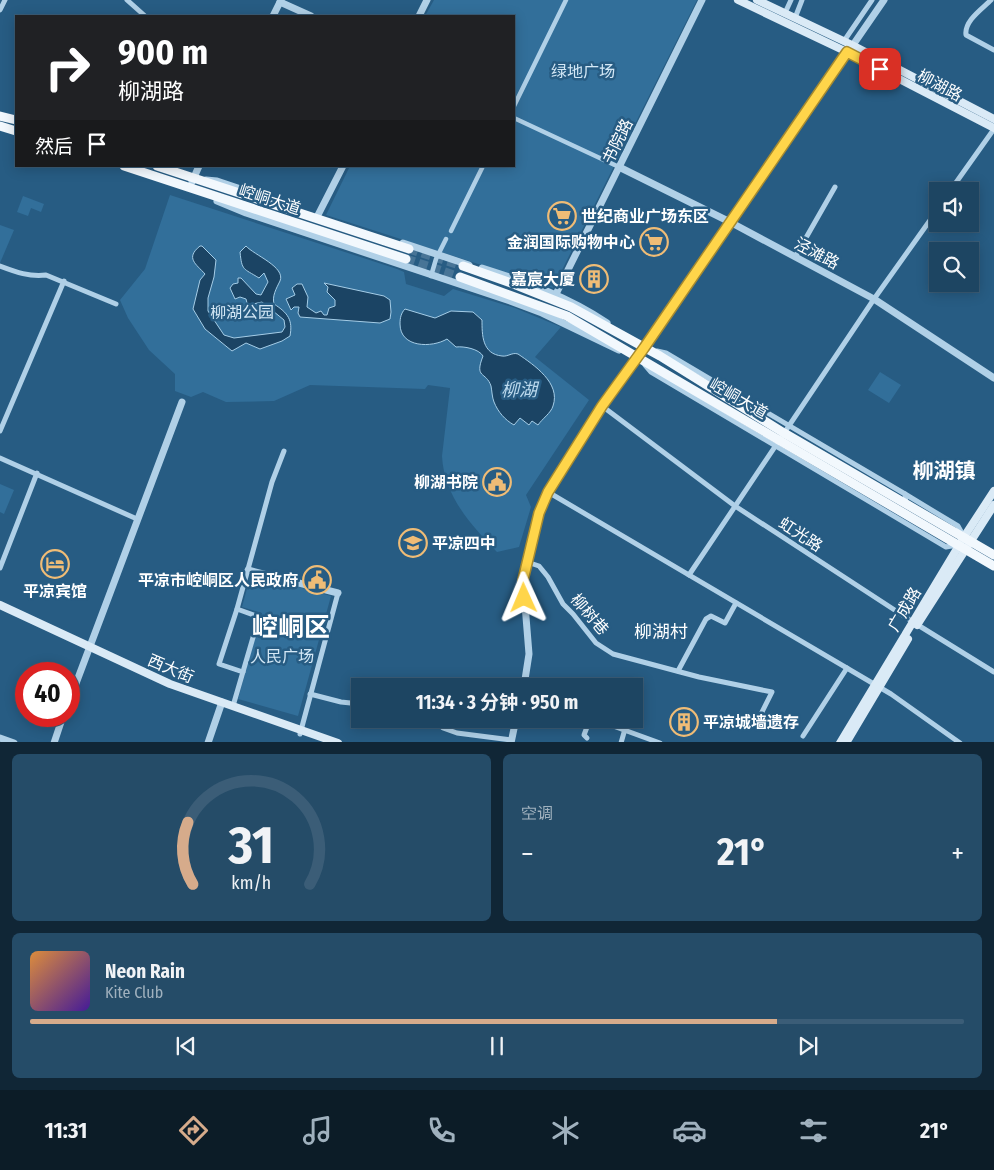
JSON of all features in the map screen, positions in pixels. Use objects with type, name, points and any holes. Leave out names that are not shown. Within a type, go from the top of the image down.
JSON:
[{"type":"main road","name":"柳湖路","points":[[738,0],[850,48],[994,119]]},
{"type":"main road","name":"柳湖路","points":[[757,0],[844,41],[850,48],[994,129]]},
{"type":"main road","points":[[0,116],[15,120]]},
{"type":"main road","points":[[0,126],[15,131]]},
{"type":"main road","name":"崆峒大道","points":[[127,167],[406,259]]},
{"type":"main road","name":"崆峒大道","points":[[160,167],[409,249]]},
{"type":"main road","name":"崆峒大道","points":[[464,266],[571,307],[644,348],[782,436],[965,543],[994,555]]},
{"type":"main road","name":"崆峒大道","points":[[460,277],[567,316],[906,504],[965,543],[994,566]]},
{"type":"main road","name":"广成路","points":[[846,742],[877,686],[965,543],[994,491]]},
{"type":"main road","name":"广成路","points":[[965,543],[994,504]]},
{"type":"main road","name":"西大街","points":[[0,605],[168,688],[222,704],[300,732],[338,742]]},
{"type":"main road","name":"西大街","points":[[0,609],[88,648]]},
{"type":"main road","name":"广成路","points":[[840,742],[877,686]]},
{"type":"main road","name":"西大街","points":[[222,704],[233,706],[325,742]]},
{"type":"street","points":[[0,10],[5,0]]},
{"type":"street","points":[[127,0],[144,15]]},
{"type":"street","points":[[420,15],[427,0]]},
{"type":"street","points":[[515,104],[566,0]]},
{"type":"street","name":"书院路","points":[[556,294],[702,0]]},
{"type":"street","points":[[785,13],[791,0]]},
{"type":"street","points":[[795,18],[802,0]]},
{"type":"street","points":[[844,41],[872,0]]},
{"type":"street","points":[[526,678],[530,654],[523,580],[539,513],[548,492],[602,406],[638,357],[884,0]]},
{"type":"street","points":[[991,0],[967,25],[965,31],[966,36],[994,50]]},
{"type":"street","points":[[274,15],[281,1],[309,15]]},
{"type":"street","points":[[515,118],[619,167]]},
{"type":"street","points":[[956,182],[994,129]]},
{"type":"street","points":[[200,167],[189,188],[246,213],[542,313],[610,346],[638,357]]},
{"type":"street","points":[[318,215],[342,167]]},
{"type":"street","points":[[451,230],[482,167]]},
{"type":"street","name":"泾滩路","points":[[619,167],[730,222],[874,299],[994,378]]},
{"type":"street","points":[[194,178],[217,181],[556,294],[592,312],[644,348]]},
{"type":"street","points":[[795,257],[835,187]]},
{"type":"street","points":[[689,575],[874,299],[929,222]]},
{"type":"street","points":[[431,276],[446,239]]},
{"type":"street","points":[[0,266],[22,274],[46,275],[116,304]]},
{"type":"street","points":[[0,431],[64,281]]},
{"type":"street","points":[[80,671],[182,402]]},
{"type":"street","name":"虹光路","points":[[602,406],[735,506],[994,672]]},
{"type":"street","points":[[782,436],[905,494],[958,526],[965,543]]},
{"type":"street","points":[[243,672],[218,664],[237,609],[272,482],[284,451]]},
{"type":"street","points":[[0,458],[137,519]]},
{"type":"street","points":[[0,568],[37,474]]},
{"type":"street","points":[[548,492],[877,686],[960,742]]},
{"type":"street","points":[[905,494],[906,504]]},
{"type":"street","name":"柳树巷","points":[[527,562],[539,566],[548,577],[562,604],[573,614],[596,643],[613,654],[699,678],[772,692],[760,716]]},
{"type":"street","points":[[248,570],[338,594],[300,732]]},
{"type":"street","points":[[678,671],[706,619],[711,616],[725,623],[736,603]]},
{"type":"street","points":[[237,609],[326,636]]},
{"type":"street","points":[[233,706],[260,617]]},
{"type":"street","points":[[803,736],[847,668]]},
{"type":"street","points":[[310,694],[351,703]]},
{"type":"street","points":[[208,742],[222,704]]},
{"type":"street","points":[[54,742],[59,727]]},
{"type":"street","points":[[443,728],[457,733],[511,741],[514,728]]},
{"type":"street","points":[[586,728],[584,734],[587,738]]},
{"type":"street","points":[[621,728],[660,742]]},
{"type":"street","points":[[620,742],[624,729]]},
{"type":"street","points":[[0,738],[14,742]]},
{"type":"green space","name":"绿地广场","points":[[434,0],[697,0],[553,288],[326,215],[350,167],[515,167],[515,15],[426,15]]},
{"type":"green space","name":"柳湖公园","points":[[170,195],[397,269],[404,272],[406,284],[444,296],[453,289],[515,308],[561,327],[535,357],[589,400],[526,495],[531,507],[519,547],[497,552],[460,509],[453,497],[444,471],[442,456],[450,388],[428,385],[425,389],[310,385],[274,401],[226,402],[203,392],[191,397],[175,391],[175,374],[149,350],[128,318],[120,300],[145,269]]},
{"type":"green space","points":[[23,196],[44,204],[41,212],[31,208],[28,216],[17,212]]},
{"type":"green space","points":[[0,225],[14,230],[0,263]]},
{"type":"green space","points":[[880,372],[901,385],[889,403],[868,390]]},
{"type":"green space","points":[[0,484],[14,490],[4,514],[0,512]]},
{"type":"green space","name":"人民广场","points":[[251,574],[331,596],[298,716],[238,699],[262,613],[242,607]]},
{"type":"water","points":[[200,246],[216,260],[214,277],[208,298],[208,311],[224,335],[234,338],[282,332],[285,327],[284,320],[262,302],[253,304],[246,315],[239,318],[234,316],[232,309],[236,305],[243,307],[247,303],[246,299],[240,297],[235,299],[230,288],[233,284],[238,283],[238,278],[241,278],[256,294],[261,295],[268,282],[264,273],[259,278],[244,268],[240,252],[246,246],[274,266],[281,276],[274,295],[274,304],[286,314],[290,321],[290,336],[260,349],[246,343],[232,351],[205,329],[193,309],[200,280],[205,274],[196,264],[193,257],[193,254]]},
{"type":"water","points":[[324,283],[384,296],[390,300],[390,319],[380,323],[300,317],[298,313],[299,307],[294,307],[291,310],[286,299],[295,295],[292,288],[297,284],[302,284],[308,297],[307,307],[316,313],[321,311],[324,315],[327,315],[329,308],[335,306],[335,300],[327,292],[328,287]]},
{"type":"water","name":"柳湖","points":[[405,309],[435,318],[451,311],[473,312],[482,320],[484,343],[490,352],[502,356],[518,354],[538,369],[550,382],[554,398],[550,411],[538,425],[532,421],[529,425],[520,418],[514,425],[511,423],[498,409],[493,400],[489,381],[480,372],[483,356],[471,348],[456,347],[447,339],[426,345],[411,342],[401,332],[401,318]]},
{"type":"tunnel","points":[[409,249],[463,266]]},
{"type":"tunnel","points":[[406,259],[460,277]]},
{"type":"place","name":"世纪商业广场东区","points":[[562,216]]},
{"type":"place","name":"金润国际购物中心","points":[[654,242]]},
{"type":"place","name":"嘉宸大厦","points":[[594,279]]},
{"type":"place","name":"柳湖书院","points":[[497,482]]},
{"type":"place","name":"平凉四中","points":[[413,543]]},
{"type":"place","name":"平凉宾馆","points":[[55,564]]},
{"type":"place","name":"平凉市崆峒区人民政府","points":[[317,580]]},
{"type":"place","name":"平凉城墙遗存","points":[[684,722]]},
{"type":"district","name":"柳湖镇","points":[[944,471]]},
{"type":"district","name":"崆峒区","points":[[291,627]]},
{"type":"district","name":"柳湖村","points":[[661,632]]},
{"type":"route","points":[[524,598],[523,580],[539,513],[548,492],[602,406],[644,348],[847,52],[880,69]]}]
